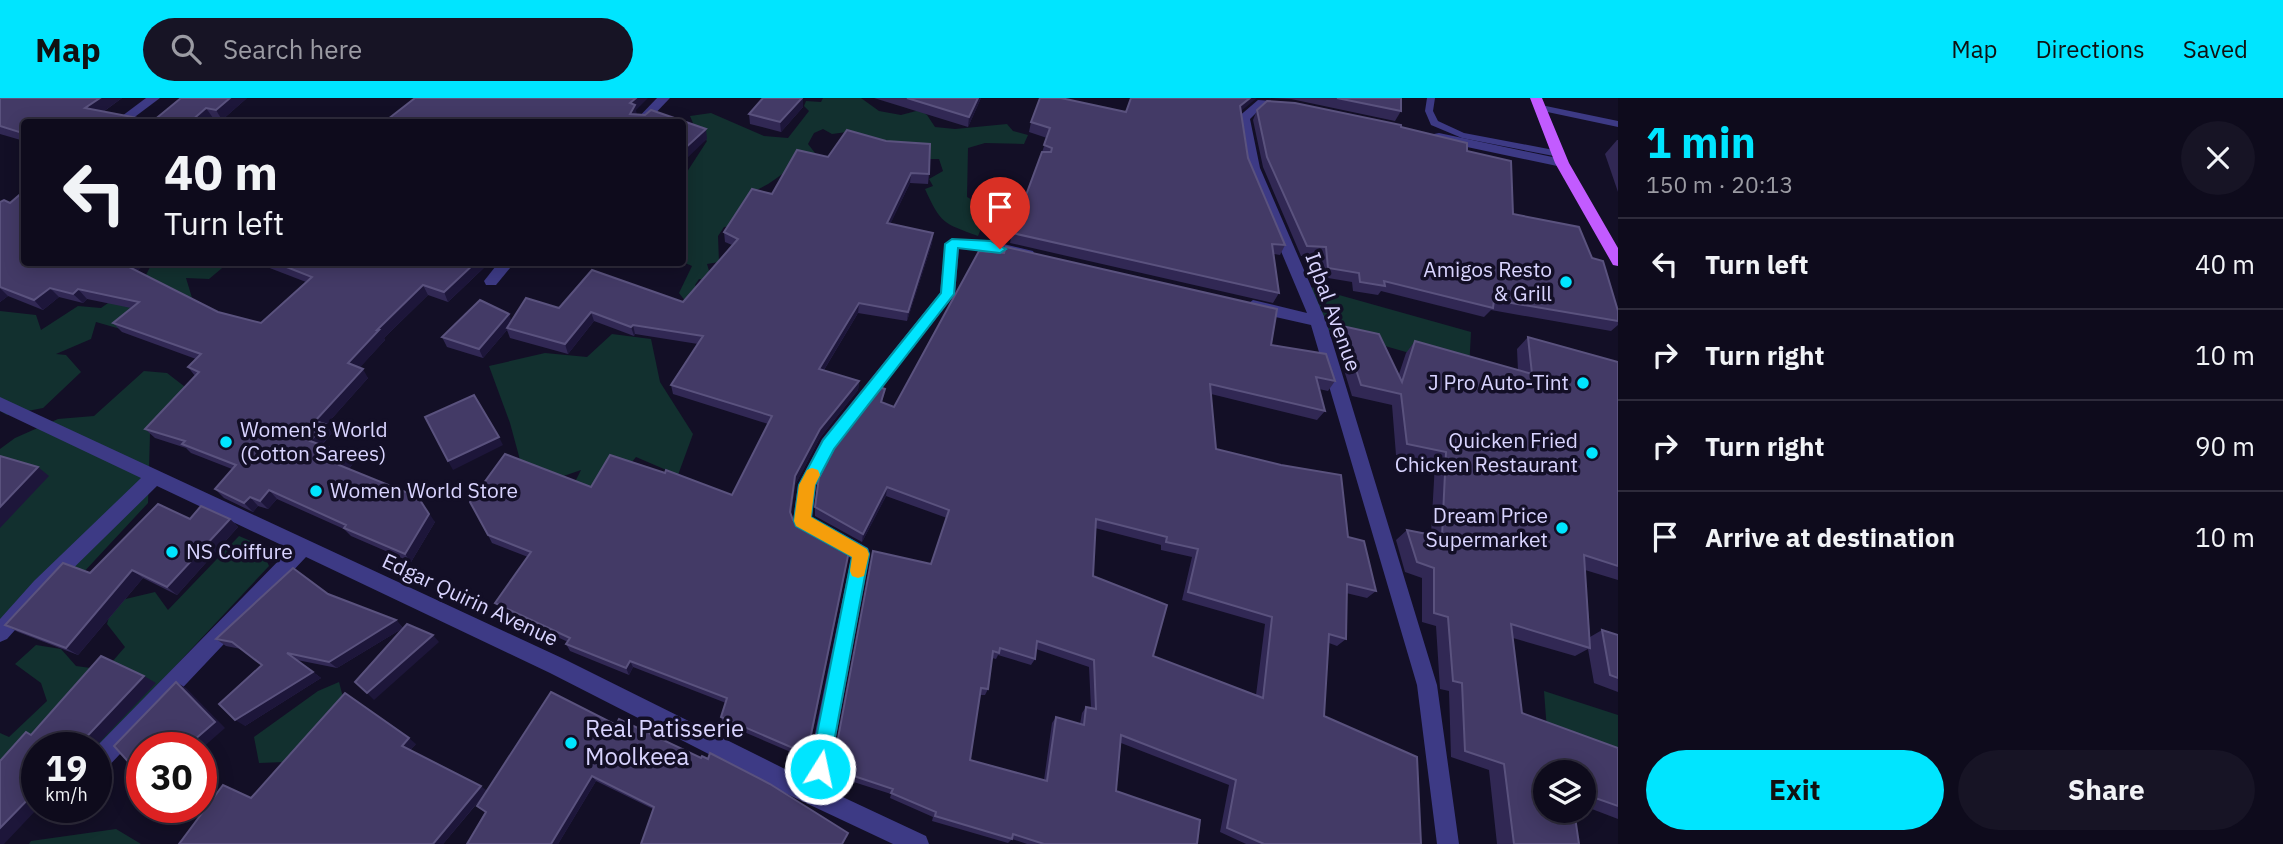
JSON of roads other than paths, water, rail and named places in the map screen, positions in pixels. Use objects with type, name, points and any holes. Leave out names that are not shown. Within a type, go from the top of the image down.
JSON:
[{"type":"main road","points":[[1537,101],[1561,159],[1618,261]]},
{"type":"street","points":[[124,119],[154,98]]},
{"type":"street","points":[[643,119],[664,98]]},
{"type":"street","name":"Iqbal Avenue","points":[[1304,109],[1258,104],[1243,118],[1253,168],[1318,321],[1427,685],[1448,844]]},
{"type":"street","points":[[1426,135],[1561,159]]},
{"type":"street","points":[[799,788],[820,769],[861,554],[802,521],[807,485],[828,444],[947,294],[952,244],[991,246],[1039,258]]},
{"type":"street","points":[[491,281],[504,266]]},
{"type":"street","points":[[1238,303],[1318,321]]},
{"type":"street","name":"Edgar Quirin Avenue","points":[[0,404],[557,666],[799,788],[918,844]]},
{"type":"street","points":[[0,633],[41,587],[155,476]]},
{"type":"street","points":[[112,746],[304,547]]},
{"type":"lane","points":[[1431,98],[1429,111],[1434,122],[1462,135],[1561,159]]},
{"type":"lane","points":[[1537,101],[1618,124]]},
{"type":"place","name":"Amigos Resto & Grill","points":[[1566,282]]},
{"type":"place","name":"J Pro Auto-Tint","points":[[1583,383]]},
{"type":"place","name":"Women's World (Cotton Sarees)","points":[[226,442]]},
{"type":"place","name":"Quicken Fried Chicken Restaurant","points":[[1592,453]]},
{"type":"place","name":"Women World Store","points":[[316,491]]},
{"type":"place","name":"Dream Price Supermarket","points":[[1562,528]]},
{"type":"place","name":"NS Coiffure","points":[[172,552]]},
{"type":"place","name":"Real Patisserie Moolkeea","points":[[571,743]]}]
